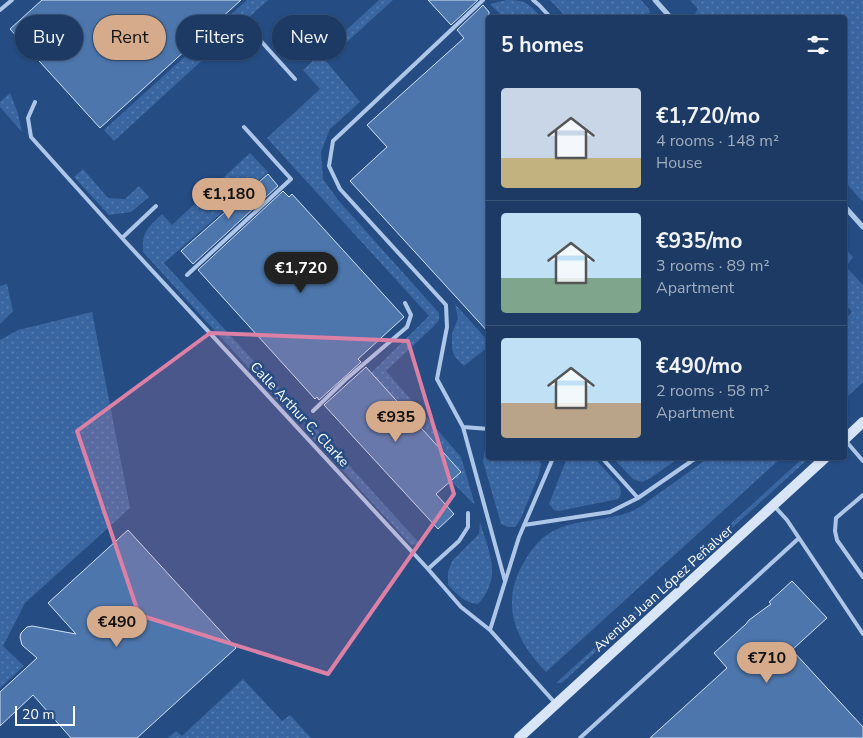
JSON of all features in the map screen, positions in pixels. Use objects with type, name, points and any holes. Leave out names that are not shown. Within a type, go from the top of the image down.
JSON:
[{"type":"main road","points":[[847,437],[863,422]]},
{"type":"main road","name":"Avenida Juan López Peñalver","points":[[519,738],[823,460]]},
{"type":"street","points":[[655,0],[668,15]]},
{"type":"street","points":[[847,209],[863,227]]},
{"type":"lane","points":[[0,10],[12,0]]},
{"type":"lane","points":[[483,0],[333,141],[329,166],[340,189],[446,305],[447,327],[437,379],[462,427],[505,581]]},
{"type":"lane","points":[[533,0],[548,15]]},
{"type":"lane","points":[[262,42],[296,79]]},
{"type":"lane","name":"Calle Arthur C. Clarke","points":[[35,102],[28,118],[31,137],[461,607],[490,630],[556,704]]},
{"type":"lane","points":[[187,275],[291,179],[244,127]]},
{"type":"lane","points":[[122,238],[156,206]]},
{"type":"lane","points":[[313,411],[407,327],[411,315],[406,303]]},
{"type":"lane","points":[[462,427],[486,428]]},
{"type":"lane","points":[[847,441],[863,461]]},
{"type":"lane","points":[[490,630],[524,525],[552,460]]},
{"type":"lane","points":[[604,460],[638,498]]},
{"type":"lane","points":[[524,525],[610,512],[638,498],[693,460]]},
{"type":"lane","points":[[863,496],[836,518],[835,531],[837,540],[863,577]]},
{"type":"lane","points":[[773,505],[787,520],[863,634]]},
{"type":"lane","points":[[428,569],[459,541],[468,527],[468,514]]},
{"type":"lane","points":[[580,738],[799,538]]},
{"type":"highlighted area","points":[[210,333],[408,341],[454,494],[328,674],[139,615],[77,431]]},
{"type":"shaded area","points":[[247,0],[268,0],[252,15],[230,15]]},
{"type":"shaded area","points":[[379,0],[393,0],[346,43],[346,30]]},
{"type":"shaded area","points":[[507,0],[519,1],[527,4],[539,15],[501,15],[490,4]]},
{"type":"shaded area","points":[[550,0],[641,0],[650,13],[640,15],[564,15]]},
{"type":"shaded area","points":[[690,0],[863,0],[863,202],[847,184],[847,15],[694,15],[698,9]]},
{"type":"shaded area","points":[[181,60],[202,60],[114,141],[104,130]]},
{"type":"shaded area","points":[[314,60],[327,60],[360,102],[330,129],[321,152],[323,179],[338,200],[439,313],[439,320],[434,326],[386,371],[461,457],[475,505],[451,481],[461,471],[371,373],[429,316],[267,138],[320,89],[303,70]]},
{"type":"shaded area","points":[[10,93],[22,132],[0,107],[0,102]]},
{"type":"shaded area","points":[[250,153],[268,172],[164,263],[304,416],[298,422],[143,252],[147,230],[162,214],[172,225]]},
{"type":"shaded area","points":[[83,169],[108,198],[125,199],[139,186],[149,197],[131,212],[109,215],[74,177]]},
{"type":"shaded area","points":[[847,250],[853,257],[847,266]]},
{"type":"shaded area","points":[[847,268],[863,285],[863,382],[847,397],[847,317],[852,312],[847,306]]},
{"type":"shaded area","points":[[7,284],[13,311],[0,324],[0,286]]},
{"type":"shaded area","points":[[455,304],[486,339],[486,348],[464,366],[455,357],[452,349],[452,334],[458,318]]},
{"type":"shaded area","points":[[92,312],[130,508],[25,603],[3,646],[24,666],[0,688],[0,340],[18,330]]},
{"type":"shaded area","points":[[309,421],[420,544],[411,545],[303,427]]},
{"type":"shaded area","points":[[486,448],[486,460],[539,460],[541,464],[539,475],[520,520],[515,527],[501,524],[483,461]]},
{"type":"shaded area","points":[[566,460],[596,460],[620,486],[621,494],[618,499],[559,511],[554,510],[549,504]]},
{"type":"shaded area","points":[[615,460],[676,460],[649,479],[642,482],[633,479]]},
{"type":"shaded area","points":[[705,460],[779,460],[546,672],[525,646],[514,618],[512,603],[514,588],[518,573],[527,557],[538,542],[553,531],[571,524],[621,515],[647,502]]},
{"type":"shaded area","points":[[801,460],[807,460],[566,679],[561,683],[556,683]]},
{"type":"shaded area","points":[[480,522],[490,554],[492,574],[486,594],[478,604],[465,600],[448,585],[448,572],[452,561],[479,534]]},
{"type":"shaded area","points":[[243,679],[282,721],[290,715],[311,738],[168,738],[176,731],[182,736]]},
{"type":"building","points":[[42,0],[241,0],[224,15],[176,15],[176,59],[100,128],[38,60],[83,60],[83,15],[25,15]]},
{"type":"building","points":[[428,0],[478,0],[451,25]]},
{"type":"building","points":[[483,5],[489,12],[489,15],[486,15],[486,330],[350,181],[387,147],[367,125],[464,38],[457,30]]},
{"type":"building","points":[[15,24],[15,34],[10,29]]},
{"type":"building","points":[[268,174],[278,186],[193,264],[181,251]]},
{"type":"building","points":[[283,191],[289,197],[292,194],[404,317],[358,359],[361,362],[319,400],[317,397],[315,399],[198,270]]},
{"type":"building","points":[[366,367],[461,472],[436,494],[454,514],[438,529],[324,405]]},
{"type":"building","points":[[128,530],[236,648],[137,738],[71,738],[33,695],[0,726],[0,692],[37,658],[22,645],[21,633],[27,627],[32,626],[76,634],[48,603]]},
{"type":"building","points":[[792,581],[827,618],[792,650],[863,727],[863,738],[650,738],[727,668],[714,653],[749,620],[771,604],[769,602]]}]
